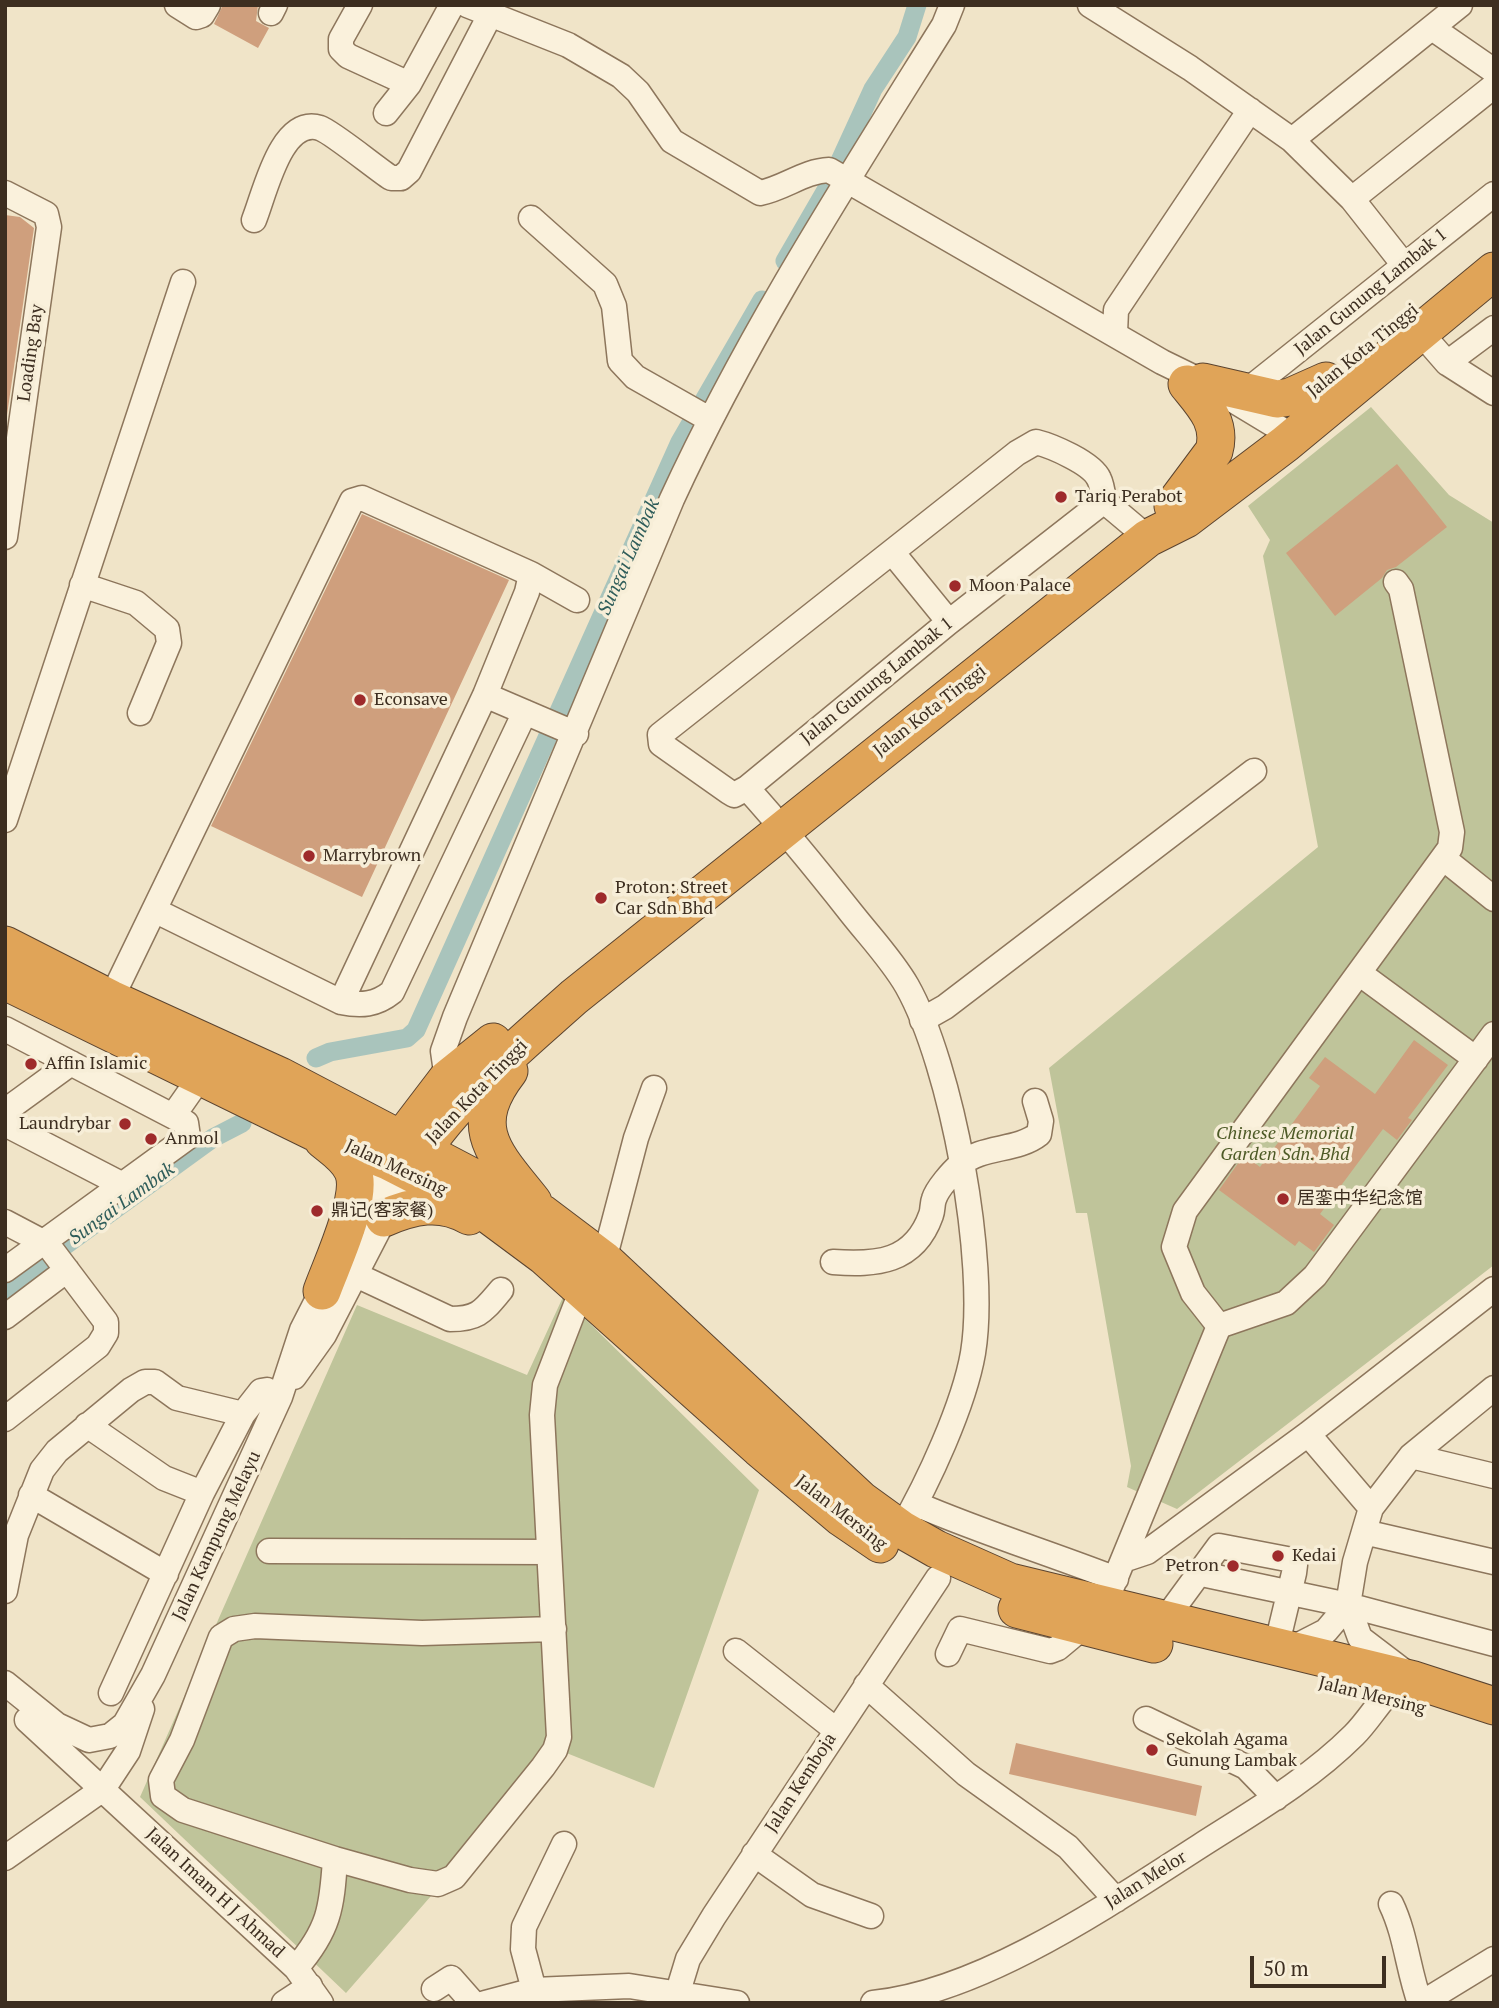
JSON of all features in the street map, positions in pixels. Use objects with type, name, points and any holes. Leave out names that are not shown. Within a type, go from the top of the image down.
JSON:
[{"type":"highway","name":"Jalan Kota Tinggi","points":[[405,1155],[496,1067],[574,997],[1149,538],[1186,519],[1276,435],[1326,381],[1423,302],[1494,259]]},
{"type":"highway","name":"Jalan Kota Tinggi","points":[[1149,538],[1173,506],[1420,332],[1494,271]]},
{"type":"highway","points":[[1184,376],[1277,399],[1290,397],[1326,381]]},
{"type":"highway","points":[[1173,506],[1214,451],[1217,441],[1216,424],[1184,376]]},
{"type":"highway","name":"Jalan Kota Tinggi","points":[[405,1155],[443,1084],[593,961],[713,886]]},
{"type":"highway","name":"Jalan Mersing","points":[[5,945],[405,1155],[543,1214],[604,1260],[861,1500],[908,1517],[936,1549],[1010,1582],[1106,1593],[1399,1689],[1494,1706]]},
{"type":"highway","name":"Jalan Mersing","points":[[5,981],[201,1076],[285,1094],[312,1131],[405,1155],[544,1256],[842,1518],[901,1559],[938,1578],[1018,1609],[1106,1593],[1164,1621],[1282,1650],[1399,1689],[1420,1706],[1494,1734]]},
{"type":"highway","points":[[543,1214],[497,1153],[486,1131],[488,1103],[507,1073],[574,997]]},
{"type":"highway","points":[[285,1094],[374,1106],[393,1104],[443,1084]]},
{"type":"highway","points":[[312,1131],[342,1155],[353,1172],[357,1191],[322,1291]]},
{"type":"highway","points":[[384,1218],[411,1206],[435,1205],[463,1213],[508,1240],[544,1256]]},
{"type":"street","points":[[177,5],[196,17],[202,15],[208,5]]},
{"type":"street","points":[[360,5],[341,39],[341,49],[348,56],[409,83]]},
{"type":"street","points":[[386,113],[409,83],[452,5]]},
{"type":"street","points":[[467,5],[568,45],[621,76],[638,92],[672,141],[760,193],[779,189],[816,170],[838,175],[1109,322],[1184,376],[1276,435]]},
{"type":"street","points":[[154,910],[341,1002],[368,1004],[381,1001],[392,992],[551,724],[672,499],[700,414],[838,175],[944,25],[952,5]]},
{"type":"street","points":[[1090,5],[1292,140],[1352,199],[1404,265]]},
{"type":"street","points":[[1292,140],[1460,5]]},
{"type":"street","points":[[254,220],[285,140],[299,129],[320,128],[391,178],[401,178],[409,172],[491,15]]},
{"type":"street","points":[[1432,28],[1494,71]]},
{"type":"street","points":[[1352,199],[1494,86]]},
{"type":"street","points":[[1109,322],[1250,110]]},
{"type":"street","name":"Loading Bay","points":[[5,194],[46,214],[49,228],[5,537]]},
{"type":"street","name":"Jalan Gunung Lambak 1","points":[[1248,390],[1494,194]]},
{"type":"street","points":[[531,218],[605,284],[614,306],[620,361],[635,377],[700,414]]},
{"type":"street","points":[[5,820],[183,282]]},
{"type":"street","points":[[1447,363],[1494,328]]},
{"type":"street","points":[[1420,332],[1447,363],[1494,393]]},
{"type":"street","points":[[908,1517],[952,1418],[972,1354],[973,1262],[961,1164],[946,1091],[922,1020],[907,986],[783,828],[747,788],[734,795],[729,792],[661,744],[660,735],[1017,453],[1036,442],[1053,446],[1091,469],[1099,478],[1104,501],[1149,538]]},
{"type":"street","points":[[111,999],[352,501],[362,498],[531,574],[578,600]]},
{"type":"street","name":"Jalan Gunung Lambak 1","points":[[747,788],[949,622],[1104,501]]},
{"type":"street","points":[[891,552],[949,622]]},
{"type":"street","points":[[341,1002],[485,695],[527,592],[531,574]]},
{"type":"street","points":[[1219,1326],[1193,1293],[1174,1247],[1185,1211],[1450,848],[1452,832],[1401,589],[1396,582]]},
{"type":"street","points":[[82,585],[136,603],[167,629],[169,643],[140,713]]},
{"type":"street","points":[[485,695],[551,724]]},
{"type":"street","points":[[443,1084],[443,1051],[551,724]]},
{"type":"street","points":[[922,1020],[945,1007],[1254,771]]},
{"type":"street","points":[[1443,858],[1494,898]]},
{"type":"street","points":[[1359,973],[1476,1059]]},
{"type":"street","points":[[5,1029],[186,1123],[188,1137],[121,1184],[55,1255],[5,1317]]},
{"type":"street","points":[[1106,1593],[1219,1326],[1286,1303],[1315,1276],[1494,1034]]},
{"type":"street","points":[[5,1111],[71,1063]]},
{"type":"street","points":[[173,1116],[201,1076]]},
{"type":"street","points":[[604,1260],[636,1138],[654,1088]]},
{"type":"street","points":[[834,1262],[871,1265],[897,1257],[920,1235],[931,1215],[934,1197],[961,1164],[985,1152],[1028,1143],[1039,1134],[1041,1121],[1035,1101]]},
{"type":"street","points":[[5,1124],[121,1184]]},
{"type":"street","name":"Jalan Kampung Melayu","points":[[280,1397],[324,1335],[384,1218],[405,1155]]},
{"type":"street","name":"Jalan Kampung Melayu","points":[[153,1675],[280,1397],[302,1330],[322,1291],[405,1155]]},
{"type":"street","points":[[5,1222],[55,1255],[106,1322],[106,1334],[98,1346],[5,1419]]},
{"type":"street","points":[[5,1270],[55,1255]]},
{"type":"street","points":[[354,1274],[450,1319],[466,1319],[481,1314],[501,1290]]},
{"type":"street","points":[[554,1629],[422,1633],[255,1626],[234,1629],[221,1637],[182,1740],[161,1780],[163,1797],[183,1810],[335,1859],[424,1882],[438,1884],[454,1877],[555,1750],[559,1738],[554,1629],[550,1552],[542,1415],[545,1385],[582,1289]]},
{"type":"street","points":[[948,1654],[960,1629],[1050,1651],[1058,1648],[1106,1593],[1147,1552],[1308,1434],[1494,1289]]},
{"type":"street","points":[[5,1591],[16,1535],[42,1470],[86,1425],[145,1382],[155,1382],[177,1398],[243,1414]]},
{"type":"street","points":[[1282,1650],[1326,1631],[1348,1605],[1371,1508],[1396,1472],[1411,1456],[1494,1388]]},
{"type":"street","points":[[111,1693],[202,1493],[243,1414],[261,1391],[267,1390],[280,1397]]},
{"type":"street","points":[[86,1425],[164,1478],[202,1493]]},
{"type":"street","points":[[1308,1434],[1371,1508]]},
{"type":"street","points":[[1411,1456],[1494,1476]]},
{"type":"street","points":[[31,1495],[166,1574]]},
{"type":"street","points":[[1364,1532],[1494,1562]]},
{"type":"street","points":[[1164,1621],[1214,1549],[1227,1546],[1292,1560],[1295,1565],[1282,1650]]},
{"type":"street","points":[[269,1551],[550,1552]]},
{"type":"street","points":[[1197,1573],[1348,1605],[1494,1644]]},
{"type":"street","name":"Jalan Kemboja","points":[[688,1998],[688,1959],[754,1854],[938,1578]]},
{"type":"street","points":[[1348,1605],[1360,1638],[1399,1689]]},
{"type":"street","points":[[736,1651],[836,1730]]},
{"type":"street","points":[[5,1683],[57,1725],[89,1740],[110,1736],[124,1724],[153,1675]]},
{"type":"street","points":[[5,1858],[103,1788],[128,1751],[153,1675]]},
{"type":"street","points":[[866,1685],[966,1774],[1068,1847],[1116,1900]]},
{"type":"street","name":"Jalan Melor","points":[[888,2002],[940,1997],[1116,1900],[1276,1798],[1355,1734],[1399,1689]]},
{"type":"street","name":"Jalan Imam H J Ahmad","points":[[5,1701],[103,1788],[309,1986]]},
{"type":"street","points":[[1146,1719],[1246,1767],[1276,1798]]},
{"type":"street","points":[[534,1990],[523,1949],[524,1927],[564,1844]]},
{"type":"street","points":[[754,1854],[800,1888],[871,1916]]},
{"type":"street","points":[[284,2003],[309,1986],[317,1943],[328,1921],[335,1859]]},
{"type":"street","points":[[1391,1904],[1403,1935],[1410,1976],[1421,2003],[1494,1959]]},
{"type":"street","points":[[434,1989],[451,1978],[473,2003]]},
{"type":"street","points":[[485,2003],[534,1990],[629,1986],[688,1998],[737,2003]]},
{"type":"green space","name":"Chinese Memorial Garden Sdn. Bhd","points":[[1371,407],[1449,495],[1494,523],[1494,1265],[1177,1509],[1127,1487],[1131,1466],[1087,1213],[1076,1213],[1049,1068],[1318,847],[1263,556],[1270,540],[1248,506]]},
{"type":"green space","points":[[563,1297],[759,1490],[654,1788],[559,1750],[346,1993],[140,1797],[357,1305],[527,1375]]},
{"type":"building","points":[[223,5],[258,5],[256,21],[269,28],[258,48],[214,24]]},
{"type":"building","points":[[5,215],[20,217],[34,228],[5,429]]},
{"type":"building","points":[[1397,464],[1447,527],[1396,567],[1387,570],[1382,578],[1335,616],[1286,553]]},
{"type":"building","name":"Econsave","points":[[362,514],[509,580],[362,897],[211,826]]},
{"type":"building","points":[[1414,1040],[1448,1065],[1408,1118],[1412,1120],[1397,1140],[1383,1129],[1320,1214],[1334,1225],[1314,1252],[1299,1241],[1295,1246],[1219,1190],[1244,1155],[1260,1167],[1320,1086],[1309,1078],[1325,1057],[1375,1094]]},
{"type":"building","points":[[1016,1743],[1202,1786],[1196,1816],[1009,1774]]},
{"type":"waterway","name":"Sungai Lambak","points":[[785,261],[829,185],[873,89],[907,37],[917,5]]},
{"type":"waterway","name":"Sungai Lambak","points":[[316,1058],[330,1052],[407,1038],[416,1030],[680,442],[762,300]]},
{"type":"waterway","name":"Sungai Lambak","points":[[5,1289],[213,1138],[242,1123]]},
{"type":"place","name":"Tariq Perabot","points":[[1061,497]]},
{"type":"place","name":"Moon Palace","points":[[955,586]]},
{"type":"place","name":"Econsave","points":[[360,700]]},
{"type":"place","name":"Marrybrown","points":[[309,856]]},
{"type":"place","name":"Proton: Street Car Sdn Bhd","points":[[601,898]]},
{"type":"place","name":"Affin Islamic","points":[[31,1064]]},
{"type":"place","name":"Laundrybar","points":[[125,1124]]},
{"type":"place","name":"Anmol","points":[[151,1139]]},
{"type":"place","name":"居銮中华纪念馆","points":[[1283,1199]]},
{"type":"place","name":"鼎记(客家餐)","points":[[317,1211]]},
{"type":"place","name":"Kedai","points":[[1278,1556]]},
{"type":"place","name":"Petron","points":[[1233,1566]]},
{"type":"place","name":"Sekolah Agama Gunung Lambak","points":[[1152,1750]]}]
